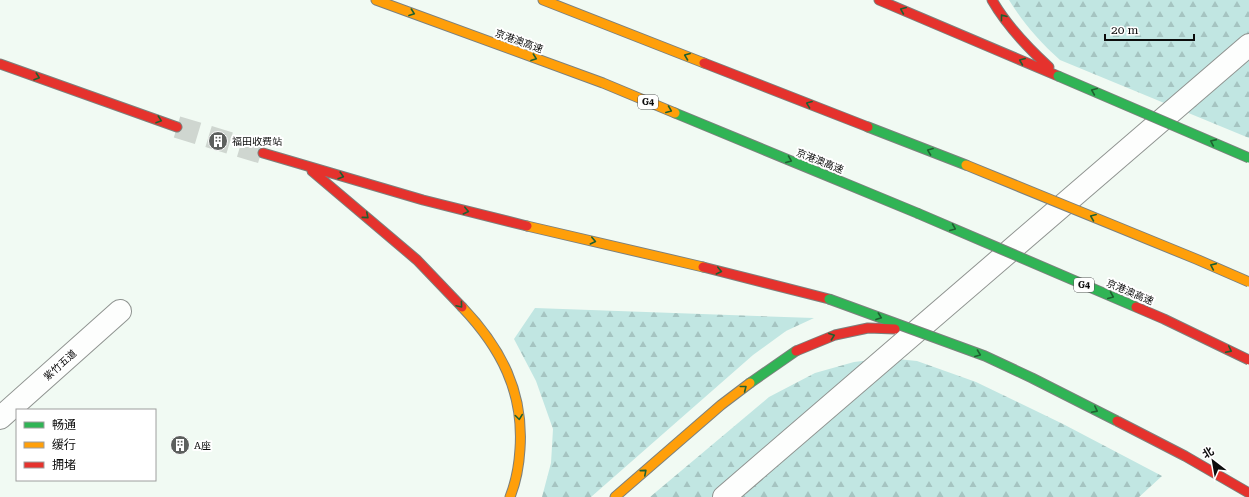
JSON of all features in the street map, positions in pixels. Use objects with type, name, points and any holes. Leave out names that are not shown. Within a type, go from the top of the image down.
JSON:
[{"type":"highway","name":"京港澳高速","points":[[376,0],[603,84],[917,213],[1164,319],[1249,360]]},
{"type":"highway","points":[[543,0],[966,165],[1249,282]]},
{"type":"highway","points":[[879,0],[1249,158]]},
{"type":"highway","points":[[992,0],[1000,14],[1028,47],[1058,76]]},
{"type":"highway","points":[[0,64],[177,126]]},
{"type":"highway","points":[[264,153],[446,206],[751,278],[829,299],[985,356],[1032,378],[1185,456],[1249,493]]},
{"type":"highway","points":[[303,164],[388,235],[430,273],[458,302],[482,331],[505,366],[516,396],[521,430],[520,460],[513,491],[510,497]]},
{"type":"highway","points":[[615,497],[721,405],[760,375],[796,351],[835,335],[868,328],[895,329],[941,340]]},
{"type":"street","points":[[724,497],[1249,45]]},
{"type":"street","name":"紫竹五道","points":[[0,418],[120,311]]},
{"type":"green space","points":[[1009,0],[1249,0],[1249,138],[1060,60],[1032,32]]},
{"type":"green space","points":[[535,308],[814,318],[786,331],[753,355],[591,497],[542,497],[551,463],[553,429],[536,381],[514,339]]},
{"type":"green space","points":[[888,358],[917,361],[976,382],[1063,424],[1162,476],[1139,497],[650,497],[769,397],[815,373],[854,362]]},
{"type":"tunnel","points":[[177,127],[263,153]]},
{"type":"traffic: fast","points":[[1058,76],[1249,158]]},
{"type":"traffic: fast","points":[[675,113],[917,213]]},
{"type":"traffic: fast","points":[[868,127],[966,165]]},
{"type":"traffic: fast","points":[[917,213],[1136,307]]},
{"type":"traffic: fast","points":[[829,299],[985,356],[1117,421]]},
{"type":"traffic: fast","points":[[750,383],[796,351]]},
{"type":"traffic: slow","points":[[376,0],[603,83],[675,113]]},
{"type":"traffic: slow","points":[[543,0],[704,63]]},
{"type":"traffic: slow","points":[[966,165],[1249,282]]},
{"type":"traffic: slow","points":[[527,226],[703,267]]},
{"type":"traffic: slow","points":[[462,307],[488,338],[499,355],[514,390],[520,428],[520,449],[517,474],[510,497]]},
{"type":"traffic: slow","points":[[615,497],[721,405],[750,383]]},
{"type":"traffic: jam","points":[[879,0],[1058,76]]},
{"type":"traffic: jam","points":[[992,0],[1004,19],[1018,36],[1049,67]]},
{"type":"traffic: jam","points":[[704,63],[868,127]]},
{"type":"traffic: jam","points":[[0,64],[177,127]]},
{"type":"traffic: jam","points":[[263,153],[423,200],[527,226]]},
{"type":"traffic: jam","points":[[312,171],[417,260],[462,307]]},
{"type":"traffic: jam","points":[[703,267],[829,299]]},
{"type":"traffic: jam","points":[[1136,307],[1249,360]]},
{"type":"traffic: jam","points":[[796,351],[835,335],[868,328],[895,329]]},
{"type":"traffic: jam","points":[[1117,421],[1185,456],[1249,493]]},
{"type":"place","name":"福田收费站","points":[[218,141]]},
{"type":"place","name":"A座","points":[[180,445]]}]
